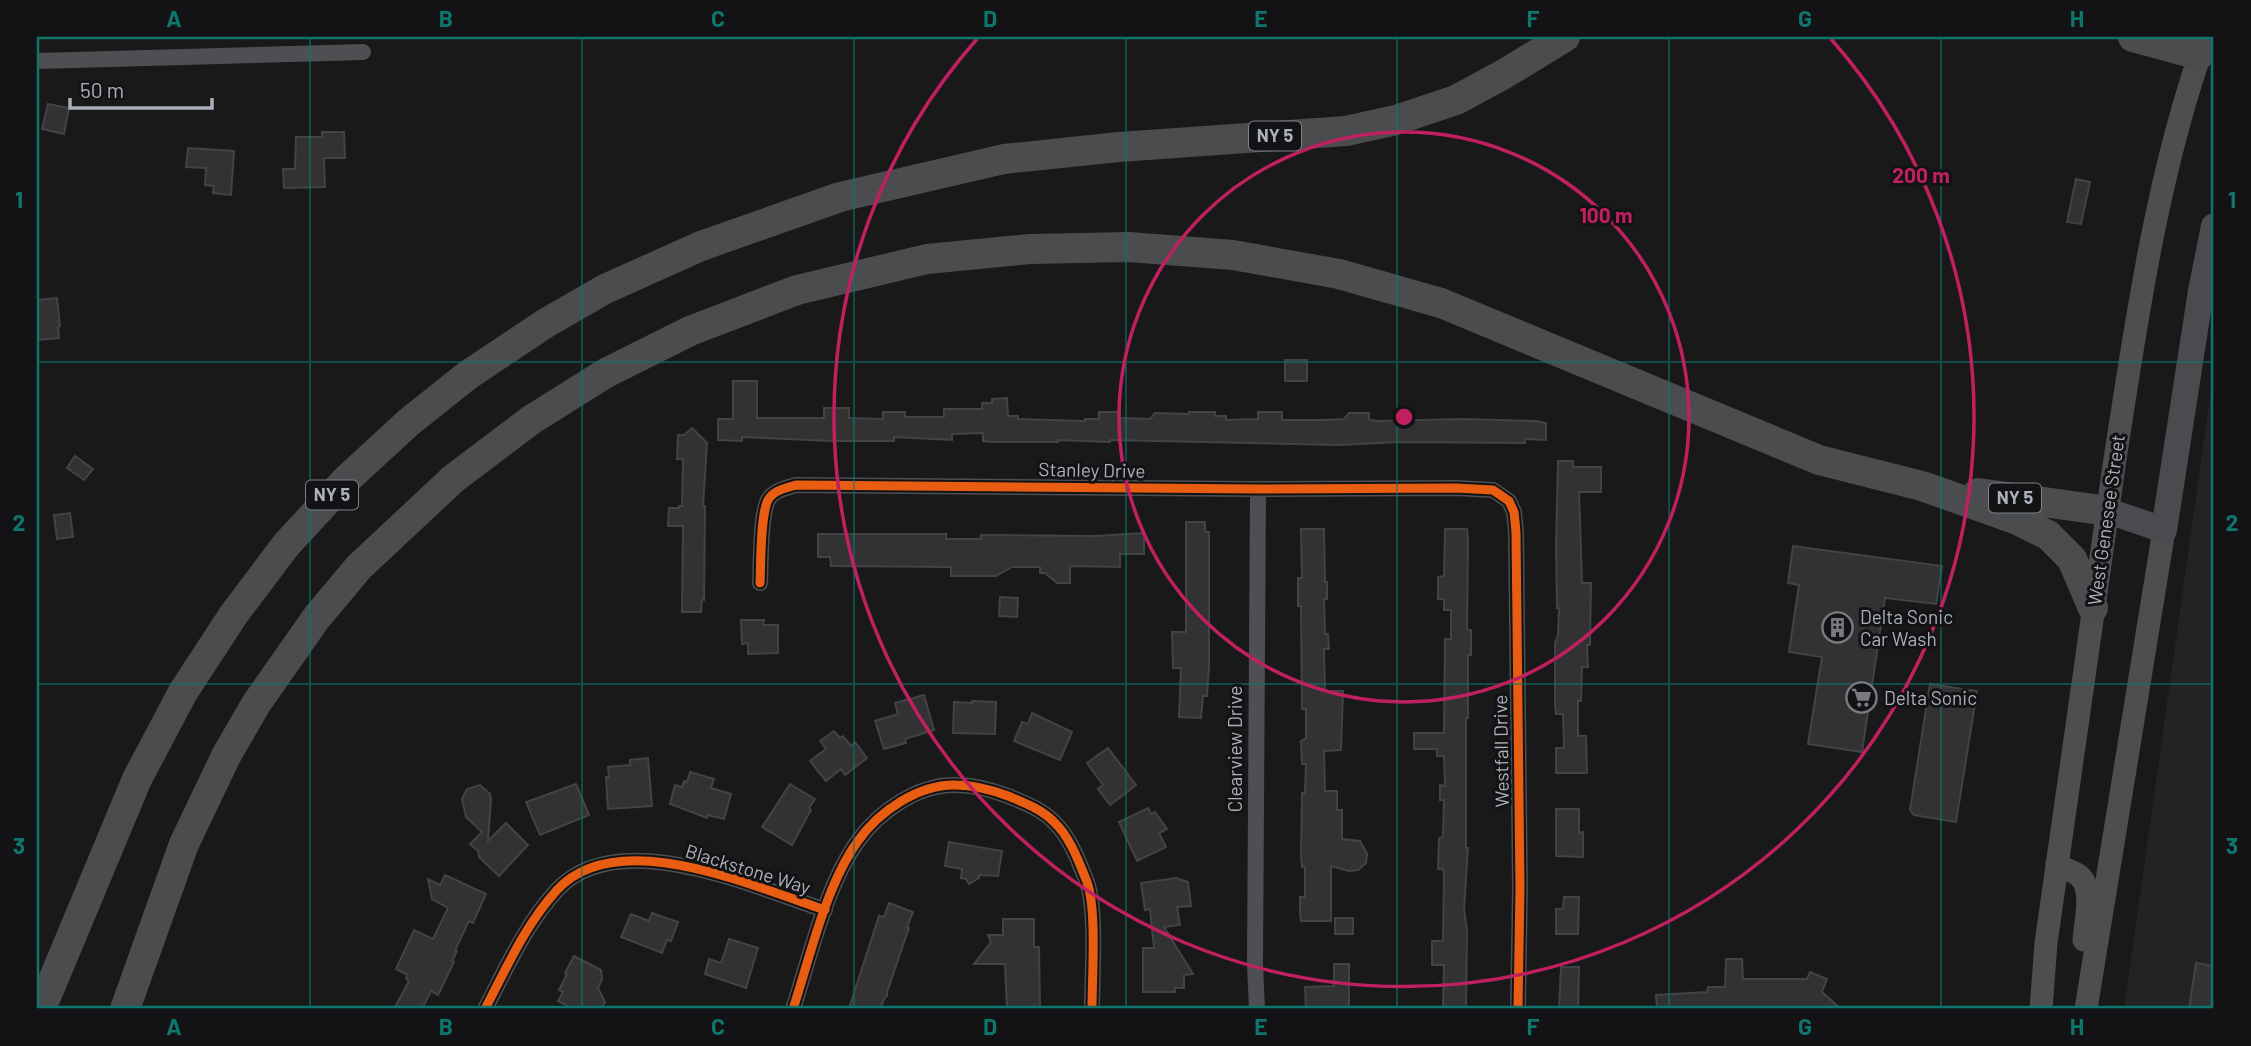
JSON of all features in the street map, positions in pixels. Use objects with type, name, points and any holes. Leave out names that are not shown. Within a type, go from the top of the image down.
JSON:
[{"type":"highway","name":"NY 5","points":[[41,1009],[137,779],[183,692],[234,614],[286,545],[355,472],[409,422],[468,374],[546,323],[606,289],[701,246],[840,197],[1004,159],[1119,147],[1346,131],[1396,120],[1456,100],[1565,37]]},
{"type":"highway","points":[[2133,37],[2206,50]]},
{"type":"highway","name":"NY 5","points":[[125,1009],[184,844],[226,756],[256,704],[309,628],[359,567],[453,479],[531,420],[606,373],[690,331],[797,290],[926,259],[1030,249],[1129,247],[1233,254],[1339,274],[1441,303],[1819,460],[1922,486],[2108,511]]},
{"type":"highway","points":[[1922,486],[2015,519],[2048,535],[2072,559],[2093,608]]},
{"type":"main road","name":"West Genesee Street","points":[[2041,1009],[2043,970],[2057,865],[2131,354],[2183,108],[2206,50]]},
{"type":"main road","points":[[2084,1009],[2201,291],[2214,226]]},
{"type":"main road","name":"NY 5","points":[[2108,511],[2164,530]]},
{"type":"main road","points":[[2057,865],[2078,875],[2087,891],[2080,986],[2084,1009]]},
{"type":"street","points":[[37,61],[363,52]]},
{"type":"street","name":"Stanley Drive","points":[[760,583],[761,541],[768,501],[778,490],[796,485],[1456,488],[1493,490],[1503,496]]},
{"type":"street","name":"Clearview Drive","points":[[1257,1009],[1258,489]]},
{"type":"street","name":"Westfall Drive","points":[[1503,496],[1509,501],[1514,512],[1517,533],[1520,888],[1518,1009]]},
{"type":"street","points":[[793,1009],[825,910],[858,840],[884,812],[915,795],[956,785],[990,790],[1032,806],[1055,822],[1070,843],[1088,885],[1092,906],[1092,1009]]},
{"type":"street","name":"Blackstone Way","points":[[485,1009],[529,927],[558,889],[581,871],[614,862],[648,860],[732,879],[825,910]]},
{"type":"shaded area","points":[[2214,369],[2214,1009],[2124,1009]]},
{"type":"building","points":[[48,104],[69,108],[64,134],[42,129]]},
{"type":"building","points":[[322,132],[344,132],[345,158],[324,158],[325,187],[284,188],[283,169],[295,169],[296,137],[322,137]]},
{"type":"building","points":[[188,148],[234,151],[231,195],[213,193],[214,186],[205,185],[206,168],[186,167]]},
{"type":"building","points":[[2076,179],[2090,182],[2081,224],[2067,222]]},
{"type":"building","points":[[57,298],[59,338],[37,340],[37,300]]},
{"type":"building","points":[[1285,360],[1307,360],[1307,381],[1285,381]]},
{"type":"building","points":[[733,381],[757,381],[757,418],[824,418],[824,408],[849,408],[849,418],[883,419],[883,412],[905,412],[905,417],[944,417],[944,409],[982,409],[982,403],[1007,398],[1008,416],[1018,416],[1018,419],[1085,421],[1099,419],[1099,412],[1120,412],[1120,418],[1150,419],[1155,413],[1215,412],[1215,416],[1226,416],[1226,420],[1258,419],[1258,412],[1282,412],[1282,420],[1322,420],[1344,419],[1349,413],[1369,413],[1369,420],[1380,421],[1536,421],[1546,423],[1546,440],[1525,439],[1525,443],[1399,442],[1339,445],[1110,440],[993,442],[983,441],[983,433],[952,434],[952,440],[894,437],[894,441],[833,441],[742,437],[742,441],[718,440],[718,419],[733,419]]},
{"type":"building","points":[[692,428],[707,443],[703,506],[704,600],[702,599],[701,612],[682,612],[683,526],[668,526],[669,508],[682,506],[683,459],[677,459],[678,435],[684,435]]},
{"type":"building","points":[[75,456],[93,469],[84,480],[67,468]]},
{"type":"building","points":[[1558,461],[1573,461],[1573,467],[1601,467],[1601,492],[1579,492],[1582,583],[1591,583],[1588,667],[1582,667],[1581,701],[1578,701],[1578,736],[1586,736],[1587,773],[1556,773],[1556,748],[1564,748],[1563,714],[1556,714],[1555,704],[1555,643],[1559,608],[1556,545]]},
{"type":"building","points":[[70,513],[73,537],[57,539],[54,515]]},
{"type":"building","points":[[1186,522],[1205,522],[1205,532],[1209,532],[1209,666],[1207,696],[1203,696],[1201,718],[1179,717],[1181,668],[1173,668],[1172,632],[1186,632]]},
{"type":"building","points":[[1301,529],[1324,529],[1327,582],[1327,599],[1324,599],[1325,634],[1328,634],[1329,649],[1324,649],[1325,691],[1343,691],[1341,750],[1324,751],[1325,791],[1337,791],[1337,810],[1342,810],[1342,839],[1360,841],[1367,854],[1366,863],[1358,870],[1349,871],[1331,866],[1331,921],[1301,921],[1300,912],[1300,897],[1305,897],[1305,867],[1302,867],[1301,857],[1302,793],[1305,793],[1306,764],[1302,764],[1301,741],[1306,738],[1306,709],[1302,709],[1301,606],[1298,606],[1298,578],[1302,578]]},
{"type":"building","points":[[1445,529],[1467,529],[1468,539],[1467,630],[1471,630],[1471,655],[1468,655],[1466,718],[1466,1009],[1443,1009],[1444,965],[1432,965],[1432,941],[1443,941],[1444,873],[1443,869],[1438,869],[1439,838],[1443,837],[1444,800],[1440,800],[1440,785],[1445,786],[1444,756],[1437,756],[1437,749],[1414,749],[1414,733],[1444,733],[1445,639],[1451,639],[1451,610],[1444,610],[1444,599],[1438,599],[1438,577],[1444,576]]},
{"type":"building","points":[[1144,533],[1144,554],[1120,554],[1120,567],[1070,566],[1070,583],[1057,583],[1045,573],[1040,573],[1040,567],[1012,567],[996,576],[951,576],[951,567],[831,566],[830,557],[818,557],[818,534],[946,534],[946,539],[981,539],[981,535],[1095,536]]},
{"type":"building","name":"Delta Sonic Car Wash","points":[[1793,546],[1942,566],[1936,604],[1885,598],[1862,752],[1808,744],[1822,657],[1789,652],[1799,585],[1788,583]]},
{"type":"building","points":[[1000,597],[1018,598],[1017,617],[999,616]]},
{"type":"building","points":[[741,620],[764,620],[763,625],[778,625],[778,653],[748,654],[748,643],[742,644]]},
{"type":"building","points":[[1930,684],[1977,691],[1956,822],[1914,815],[1910,810]]},
{"type":"building","points":[[924,695],[934,730],[905,739],[906,743],[884,749],[875,721],[898,714],[895,703]]},
{"type":"building","points":[[954,702],[996,702],[995,734],[953,733]]},
{"type":"building","points":[[1032,713],[1072,732],[1060,760],[1014,741],[1022,722],[1028,724]]},
{"type":"building","points":[[834,731],[840,738],[843,736],[851,746],[855,742],[867,758],[845,775],[841,769],[826,781],[810,761],[826,749],[820,741]]},
{"type":"building","points":[[1108,748],[1136,785],[1110,805],[1098,789],[1103,785],[1087,763]]},
{"type":"building","points":[[648,758],[652,806],[608,809],[608,767],[630,765],[630,760]]},
{"type":"building","points":[[690,772],[714,779],[711,788],[731,794],[724,819],[708,815],[707,818],[670,804],[675,785],[682,787]]},
{"type":"building","points":[[576,784],[589,815],[540,835],[526,802]]},
{"type":"building","points":[[790,784],[815,799],[792,845],[762,827]]},
{"type":"building","points":[[480,785],[490,794],[491,799],[488,841],[506,823],[528,845],[499,876],[470,844],[482,832],[466,817],[462,799],[467,789]]},
{"type":"building","points":[[1148,808],[1151,814],[1155,812],[1167,829],[1159,833],[1166,847],[1137,861],[1119,822]]},
{"type":"building","points":[[1556,809],[1579,809],[1583,857],[1556,856]]},
{"type":"building","points":[[949,842],[1002,851],[998,876],[979,875],[979,878],[969,884],[966,879],[961,878],[962,869],[945,866]]},
{"type":"building","points":[[445,875],[486,894],[473,923],[469,921],[455,950],[454,962],[438,995],[431,991],[422,1009],[394,1009],[409,981],[406,979],[408,975],[396,969],[414,930],[433,939],[448,908],[432,899],[428,879],[440,885]]},
{"type":"building","points":[[1176,878],[1188,882],[1191,906],[1177,907],[1180,925],[1164,927],[1193,974],[1184,975],[1184,988],[1175,988],[1175,992],[1143,992],[1143,948],[1154,948],[1150,909],[1145,910],[1141,883]]},
{"type":"building","points":[[1564,897],[1579,897],[1578,934],[1556,934],[1556,909],[1563,909]]},
{"type":"building","points":[[889,903],[913,912],[907,927],[909,928],[887,996],[880,1009],[862,1009],[850,1005],[879,916],[884,917]]},
{"type":"building","points":[[652,913],[678,922],[671,941],[667,940],[662,953],[621,937],[631,914],[649,921]]},
{"type":"building","points":[[1335,918],[1353,918],[1353,934],[1335,934]]},
{"type":"building","points":[[1003,919],[1034,919],[1034,947],[1039,947],[1040,1009],[1007,1009],[1005,964],[974,964],[991,942],[988,935],[1003,935]]},
{"type":"building","points":[[729,939],[758,948],[746,988],[705,974],[709,959],[721,963]]},
{"type":"building","points":[[574,956],[601,970],[602,979],[598,988],[605,1002],[601,1009],[574,1009],[558,1001],[563,992],[559,990],[567,974],[565,973]]},
{"type":"building","points":[[1726,959],[1742,959],[1743,979],[1807,979],[1810,972],[1827,979],[1822,992],[1841,1009],[1657,1009],[1656,995],[1707,992],[1708,987],[1725,987]]},
{"type":"building","points":[[2196,963],[2214,966],[2214,1009],[2189,1009]]},
{"type":"building","points":[[1334,964],[1349,964],[1349,1009],[1306,1009],[1305,987],[1334,986]]},
{"type":"building","points":[[1561,967],[1579,967],[1578,1009],[1559,1009]]},
{"type":"cycle path","points":[[760,583],[765,507],[777,492],[796,485],[1493,490],[1509,501],[1514,512],[1516,532],[1520,888],[1518,1009]]},
{"type":"cycle path","points":[[793,1009],[828,900],[858,841],[877,819],[901,801],[928,789],[956,785],[1008,796],[1044,813],[1060,828],[1069,842],[1090,894],[1093,926],[1092,1009]]},
{"type":"cycle path","points":[[485,1009],[535,918],[557,890],[583,871],[615,862],[650,861],[725,876],[825,910]]},
{"type":"place","name":"Delta Sonic Car Wash","points":[[1837,628]]},
{"type":"place","name":"Delta Sonic","points":[[1861,698]]}]
